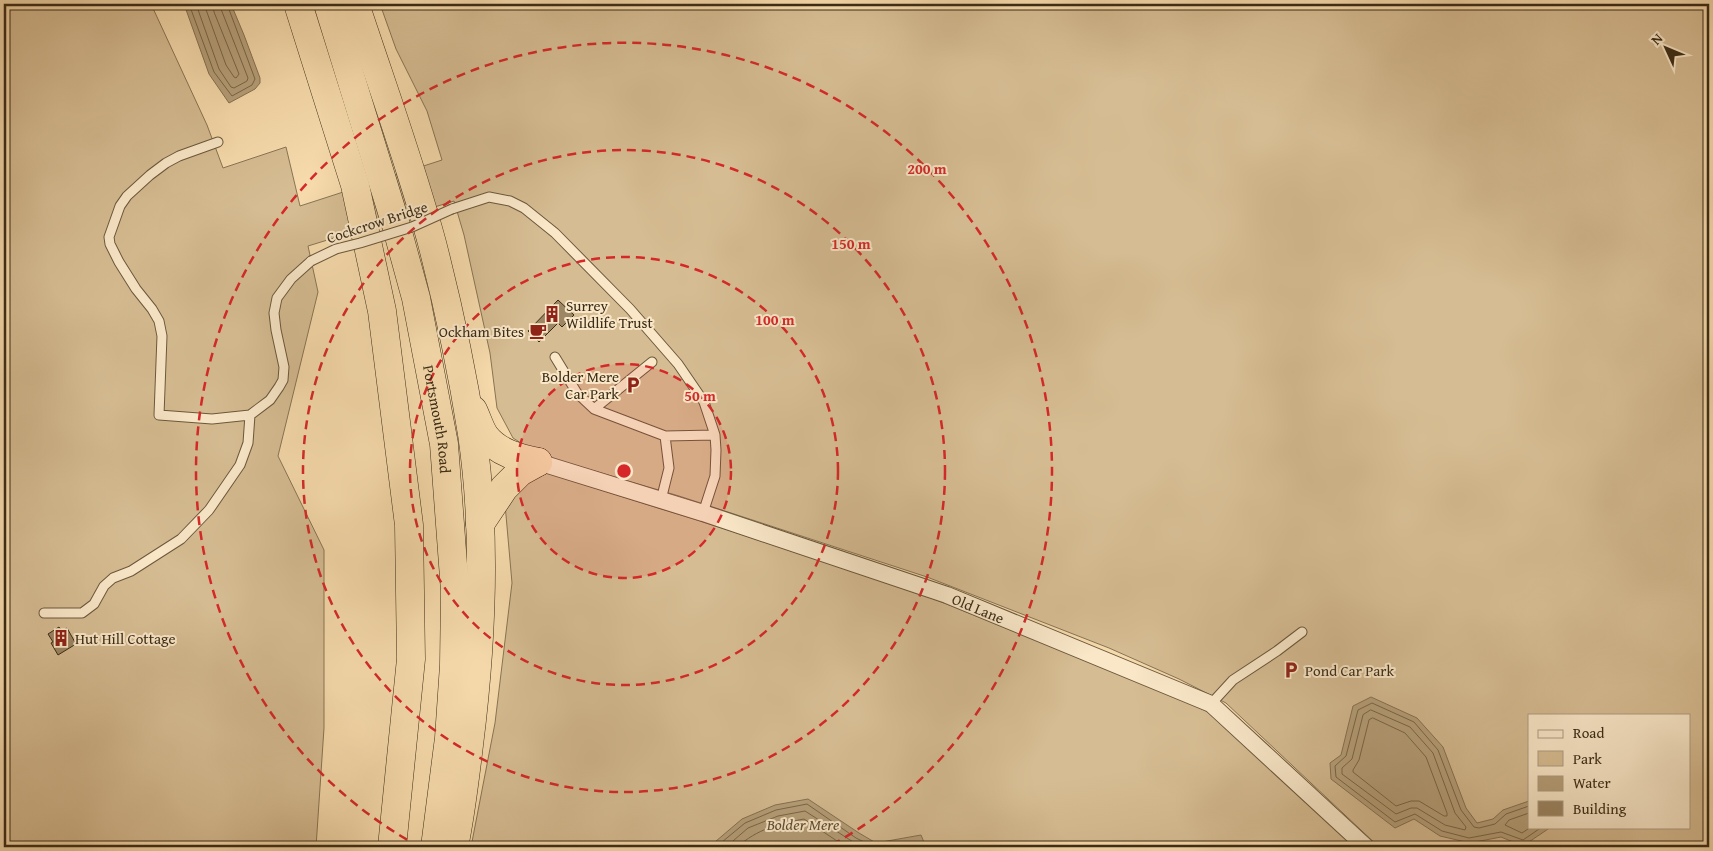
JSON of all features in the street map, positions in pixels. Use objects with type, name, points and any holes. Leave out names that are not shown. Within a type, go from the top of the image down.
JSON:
[{"type":"highway","points":[[298,4],[354,185],[382,311],[409,525],[410,659],[392,847]]},
{"type":"highway","name":"Portsmouth Road","points":[[328,4],[396,225],[416,298],[444,444],[455,591],[454,665],[449,738],[435,847]]},
{"type":"highway","points":[[355,4],[431,242],[464,388],[472,435],[480,524],[481,585],[477,677],[463,793],[454,847]]},
{"type":"highway","points":[[464,388],[485,435],[500,449],[516,457],[538,462]]},
{"type":"highway","points":[[480,524],[504,488],[520,472],[538,462]]},
{"type":"street","name":"Old Lane","points":[[538,462],[703,513],[948,595],[1211,704],[1366,847]]},
{"type":"lane","points":[[44,613],[82,613],[94,604],[104,586],[113,578],[131,571],[181,539],[209,510],[240,465],[248,443],[250,416],[212,419],[158,415],[162,336],[159,321],[119,262],[110,244],[109,237],[120,206],[127,196],[150,175],[179,156],[218,142]]},
{"type":"lane","name":"Cockcrow Bridge","points":[[250,416],[270,400],[283,380],[284,367],[274,313],[278,298],[291,279],[311,261],[336,249],[412,227],[452,209],[484,198],[494,197],[510,201],[538,218],[630,309],[678,364],[704,402],[715,435],[716,476],[703,513]]},
{"type":"lane","points":[[555,357],[577,393],[594,410],[665,436],[715,435]]},
{"type":"lane","points":[[594,410],[652,362]]},
{"type":"lane","points":[[662,500],[669,468],[665,436]]},
{"type":"lane","points":[[1211,704],[1233,680],[1302,632]]},
{"type":"green space","points":[[4,4],[151,4],[207,125],[223,168],[286,147],[300,206],[442,160],[427,111],[396,49],[380,4],[1709,4],[1709,847],[1379,847],[1226,703],[1179,679],[1109,648],[927,577],[679,496],[540,455],[513,438],[497,408],[490,353],[464,235],[454,201],[308,246],[318,292],[278,456],[324,550],[324,728],[316,847],[4,847]]},
{"type":"green space","points":[[541,471],[722,528],[924,595],[1185,700],[1221,719],[1356,847],[471,847],[495,723],[512,583],[505,504]]},
{"type":"water","points":[[184,4],[231,4],[260,78],[260,83],[255,89],[229,103],[209,74]]},
{"type":"water","points":[[1371,697],[1417,718],[1443,747],[1466,808],[1477,823],[1493,819],[1503,810],[1528,801],[1528,828],[1550,828],[1523,846],[1501,837],[1470,843],[1440,836],[1414,819],[1395,828],[1331,779],[1330,763],[1341,755],[1353,706]]},
{"type":"water","name":"Bolder Mere","points":[[808,799],[876,843],[921,835],[926,847],[709,847],[742,819],[775,805]]},
{"type":"building","points":[[558,300],[574,315],[562,327],[558,323],[539,342],[528,331]]},
{"type":"building","name":"Hut Hill Cottage","points":[[59,627],[62,631],[67,628],[76,644],[58,655],[48,634]]},
{"type":"place","name":"Surrey Wildlife Trust","points":[[552,314]]},
{"type":"place","name":"Ockham Bites","points":[[538,331]]},
{"type":"place","name":"Bolder Mere Car Park","points":[[633,385]]},
{"type":"place","name":"Hut Hill Cottage","points":[[61,638]]},
{"type":"place","name":"Pond Car Park","points":[[1291,670]]}]
